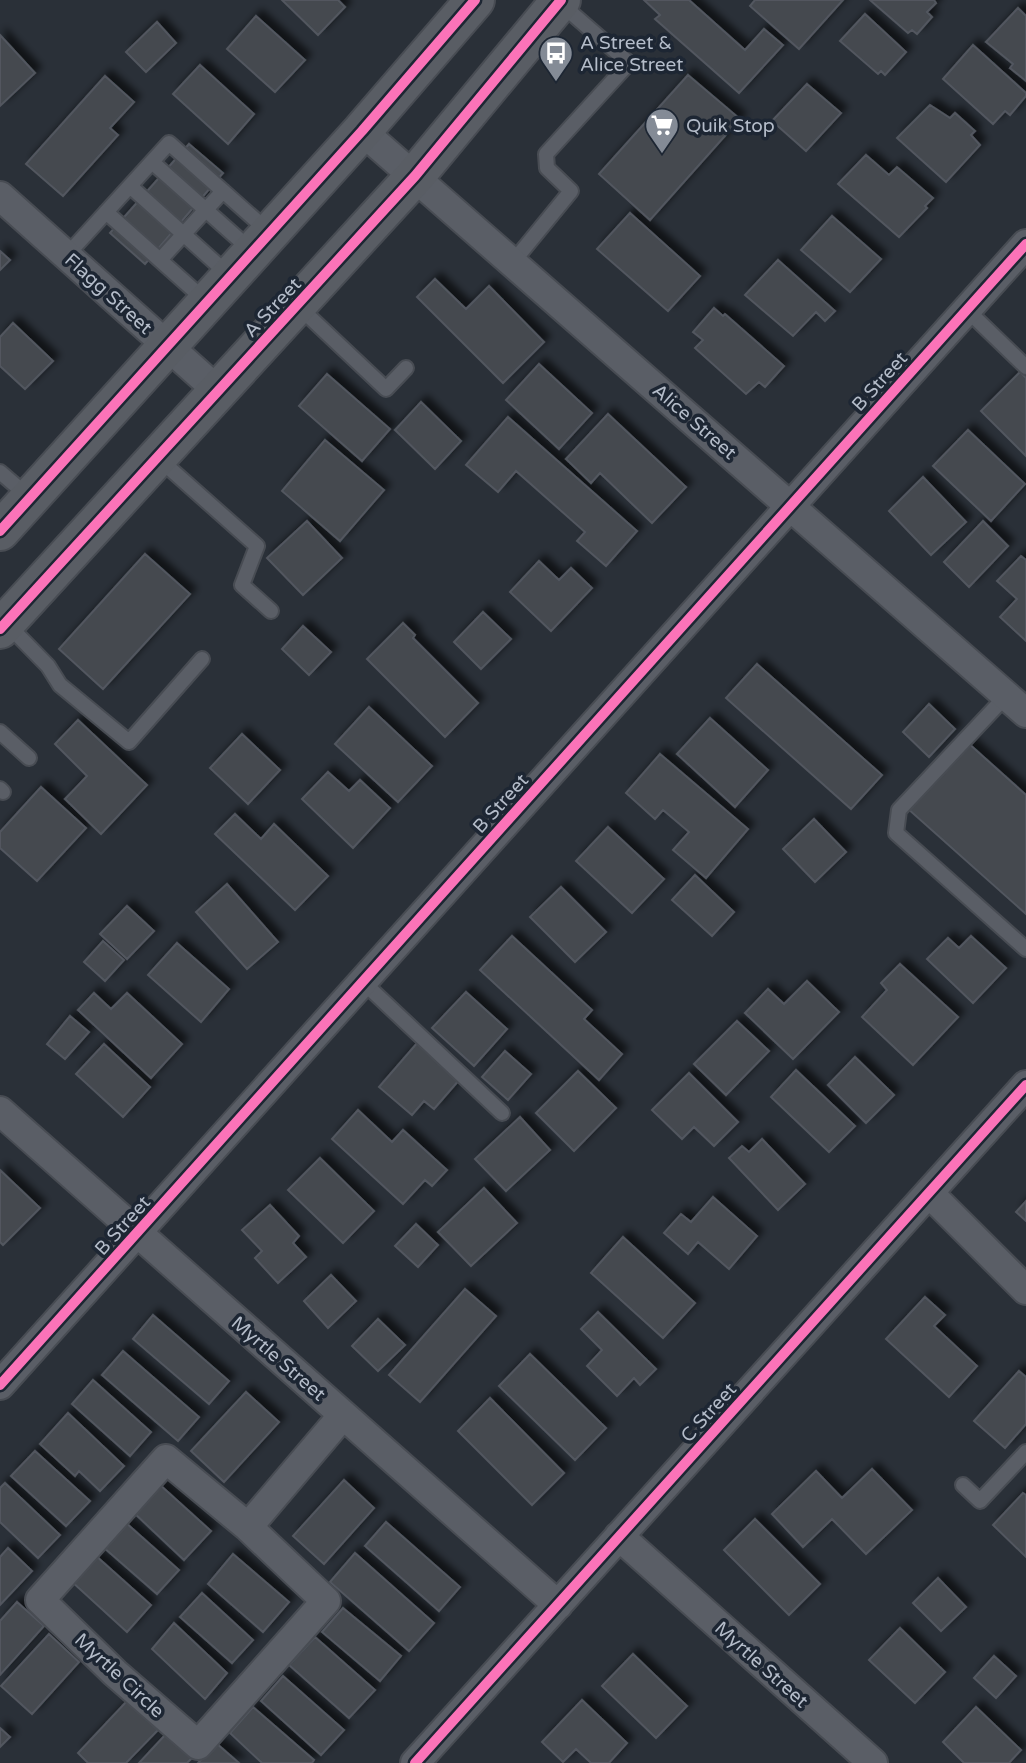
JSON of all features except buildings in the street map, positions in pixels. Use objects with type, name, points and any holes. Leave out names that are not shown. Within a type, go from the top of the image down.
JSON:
[{"type":"main road","points":[[0,531],[362,131],[475,0]]},
{"type":"main road","name":"A Street","points":[[3,626],[415,177],[560,1]]},
{"type":"street","name":"Alice Street","points":[[362,131],[1016,704]]},
{"type":"street","name":"Flagg Street","points":[[0,196],[218,391]]},
{"type":"street","name":"B Street","points":[[0,1385],[1026,244]]},
{"type":"street","name":"C Street","points":[[415,1763],[1026,1085]]},
{"type":"street","name":"Myrtle Street","points":[[0,1111],[558,1605]]},
{"type":"street","points":[[929,1193],[1026,1290]]},
{"type":"street","points":[[248,1527],[343,1415]]},
{"type":"street","name":"Myrtle Circle","points":[[166,1459],[248,1527],[326,1601],[198,1745],[115,1673],[40,1601],[166,1459]]},
{"type":"street","name":"Myrtle Street","points":[[619,1536],[873,1763]]},
{"type":"lane","points":[[513,262],[571,191],[547,168],[546,154],[629,63],[560,1]]},
{"type":"lane","points":[[67,256],[169,143],[223,191],[240,266]]},
{"type":"lane","points":[[152,162],[206,210],[240,266]]},
{"type":"lane","points":[[130,186],[184,234],[240,266]]},
{"type":"lane","points":[[160,260],[223,191]]},
{"type":"lane","points":[[106,212],[160,260],[240,266]]},
{"type":"lane","points":[[297,305],[386,389],[406,368]]},
{"type":"lane","points":[[967,310],[1026,367]]},
{"type":"lane","points":[[157,457],[257,547],[242,585],[271,611]]},
{"type":"lane","points":[[0,472],[30,498]]},
{"type":"lane","points":[[3,626],[48,666],[60,685],[129,743],[202,659]]},
{"type":"lane","points":[[1016,704],[900,810],[896,833],[1026,949]]},
{"type":"lane","points":[[0,732],[29,758]]},
{"type":"lane","points":[[363,982],[502,1113]]},
{"type":"lane","points":[[963,1485],[981,1502],[1026,1452]]},
{"type":"cycle path","points":[[0,531],[362,131],[475,0]]},
{"type":"cycle path","points":[[0,629],[415,176],[561,0]]},
{"type":"cycle path","points":[[0,1385],[1026,244]]},
{"type":"cycle path","points":[[415,1763],[1026,1085]]},
{"type":"place","name":"A Street & Alice Street","points":[[556,83]]},
{"type":"place","name":"Quik Stop","points":[[662,155]]}]
